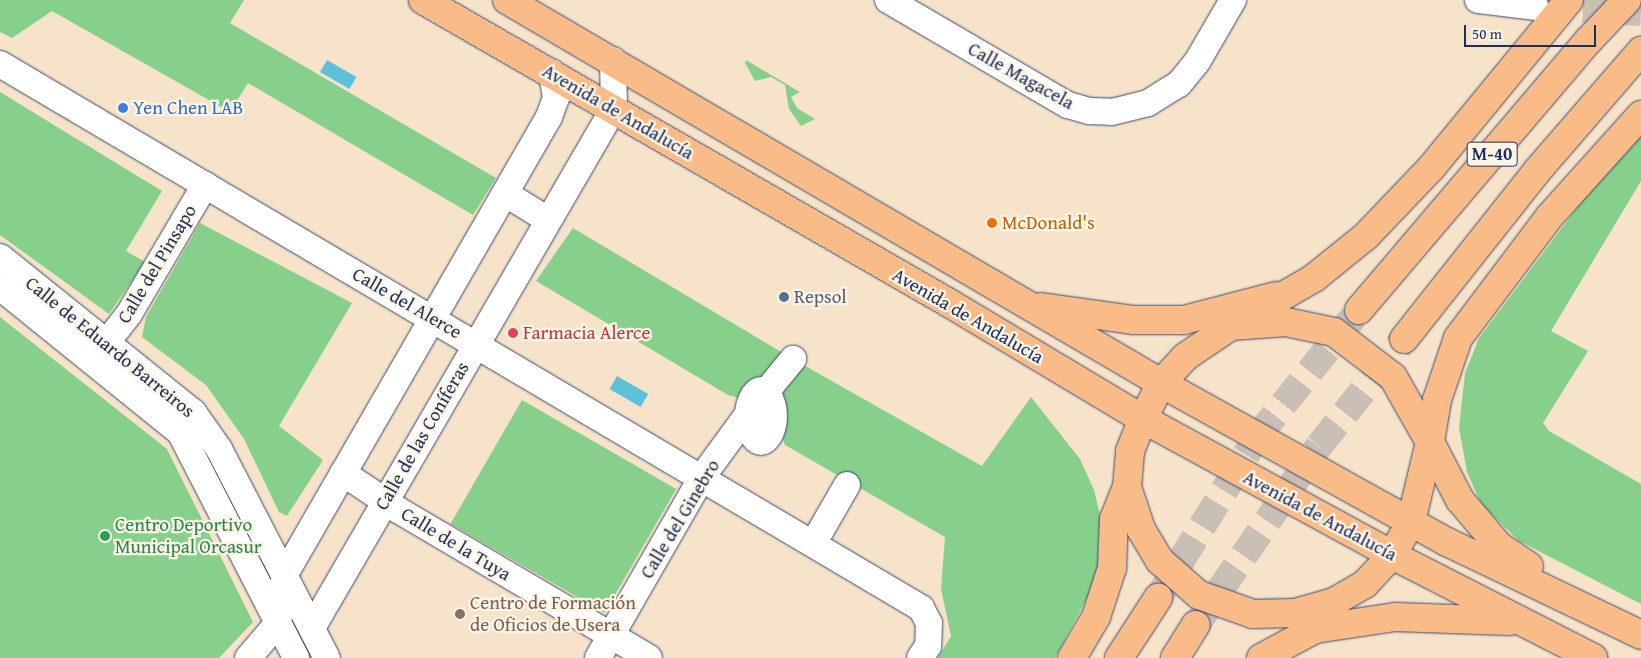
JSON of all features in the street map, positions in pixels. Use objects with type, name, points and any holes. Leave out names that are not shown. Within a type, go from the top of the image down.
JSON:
[{"type":"main road","name":"Avenida de Andalucía","points":[[423,0],[614,108],[1143,420],[1392,555],[1593,658]]},
{"type":"main road","name":"Avenida de Andalucía","points":[[507,0],[613,60],[1161,383],[1411,522],[1641,635]]},
{"type":"main road","points":[[1072,658],[1096,617],[1112,568],[1114,519],[1127,487],[1130,451],[1161,383],[1185,357],[1280,295],[1314,278],[1366,236],[1430,168],[1569,0]]},
{"type":"main road","name":"M-40","points":[[1359,310],[1589,40],[1626,0]]},
{"type":"main road","name":"M-40","points":[[1404,339],[1537,171],[1641,51]]},
{"type":"main road","points":[[1127,487],[1141,529],[1160,561],[1199,596],[1252,614],[1295,613],[1334,602],[1364,584],[1392,555],[1411,522],[1430,442],[1439,391],[1458,338],[1550,216],[1641,115]]},
{"type":"main road","points":[[1028,305],[1134,320],[1184,320],[1280,295]]},
{"type":"main road","name":"Avenida de Andalucía","points":[[1231,326],[1286,322],[1334,332],[1393,377],[1460,500],[1500,546],[1598,613]]},
{"type":"main road","points":[[1119,658],[1158,598]]},
{"type":"main road","points":[[1261,658],[1315,629],[1334,602]]},
{"type":"main road","name":"Avenida de Andalucía","points":[[1315,629],[1395,617],[1518,621]]},
{"type":"main road","points":[[1175,658],[1196,625]]},
{"type":"street","name":"Calle Magacela","points":[[888,0],[1068,105],[1089,111],[1112,112],[1148,103],[1179,84],[1197,62],[1233,0]]},
{"type":"street","points":[[1478,0],[1536,7]]},
{"type":"street","points":[[613,60],[614,108]]},
{"type":"street","name":"Calle del Alerce","points":[[0,64],[433,318],[921,608],[930,623],[928,646],[920,658]]},
{"type":"street","points":[[248,658],[278,623],[284,574],[506,194],[555,105],[552,72]]},
{"type":"street","name":"Calle de las Coníferas","points":[[312,628],[475,343],[614,108]]},
{"type":"street","name":"Calle del Pinsapo","points":[[107,342],[128,314],[205,185]]},
{"type":"street","points":[[506,194],[548,220]]},
{"type":"street","name":"Calle de Eduardo Barreiros","points":[[0,257],[193,412],[219,449],[327,658]]},
{"type":"street","name":"Calle de Eduardo Barreiros","points":[[0,287],[180,432],[296,658]]},
{"type":"street","name":"Calle del Ginebro","points":[[598,658],[702,477],[793,359]]},
{"type":"street","name":"Calle de la Tuya","points":[[343,473],[386,500],[398,510],[649,658]]},
{"type":"street","points":[[813,544],[847,485]]},
{"type":"street","points":[[278,623],[312,628]]},
{"type":"green space","points":[[0,0],[244,0],[230,23],[496,178],[473,215],[248,83],[230,112],[52,11],[12,38],[0,32]]},
{"type":"green space","points":[[746,60],[800,92],[791,97],[797,108],[815,119],[801,126],[789,109],[785,85],[771,77],[755,81],[745,63]]},
{"type":"green space","points":[[0,92],[162,191],[126,251],[145,262],[109,314],[0,235]]},
{"type":"green space","points":[[1641,131],[1641,181],[1551,331],[1588,351],[1543,423],[1549,431],[1641,484],[1641,604],[1519,541],[1481,504],[1467,472],[1459,428],[1465,373],[1479,338],[1586,196]]},
{"type":"green space","points":[[200,223],[352,303],[279,426],[323,460],[287,516],[279,512],[244,439],[206,385],[142,337],[146,317]]},
{"type":"green space","points":[[573,228],[793,359],[982,466],[1031,397],[1080,459],[1094,490],[1103,527],[1099,576],[1055,658],[938,658],[951,636],[941,589],[945,537],[785,445],[770,407],[728,395],[536,281]]},
{"type":"green space","name":"Centro Deportivo Municipal Orcasur","points":[[0,317],[167,449],[253,622],[219,658],[0,658]]},
{"type":"green space","points":[[522,400],[676,489],[605,613],[451,524]]},
{"type":"water","points":[[327,60],[356,77],[349,89],[320,72]]},
{"type":"water","points":[[617,376],[648,394],[641,407],[610,389]]},
{"type":"tunnel","points":[[1544,8],[1641,13]]},
{"type":"tunnel","points":[[1158,598],[1257,437],[1359,310]]},
{"type":"tunnel","points":[[1196,625],[1319,446],[1404,339]]},
{"type":"place","name":"Yen Chen LAB","points":[[123,108]]},
{"type":"place","name":"McDonald's","points":[[992,223]]},
{"type":"place","name":"Repsol","points":[[784,297]]},
{"type":"place","name":"Farmacia Alerce","points":[[513,333]]},
{"type":"place","name":"Centro Deportivo Municipal Orcasur","points":[[105,536]]},
{"type":"place","name":"Centro de Formación de Oficios de Usera","points":[[460,614]]}]
